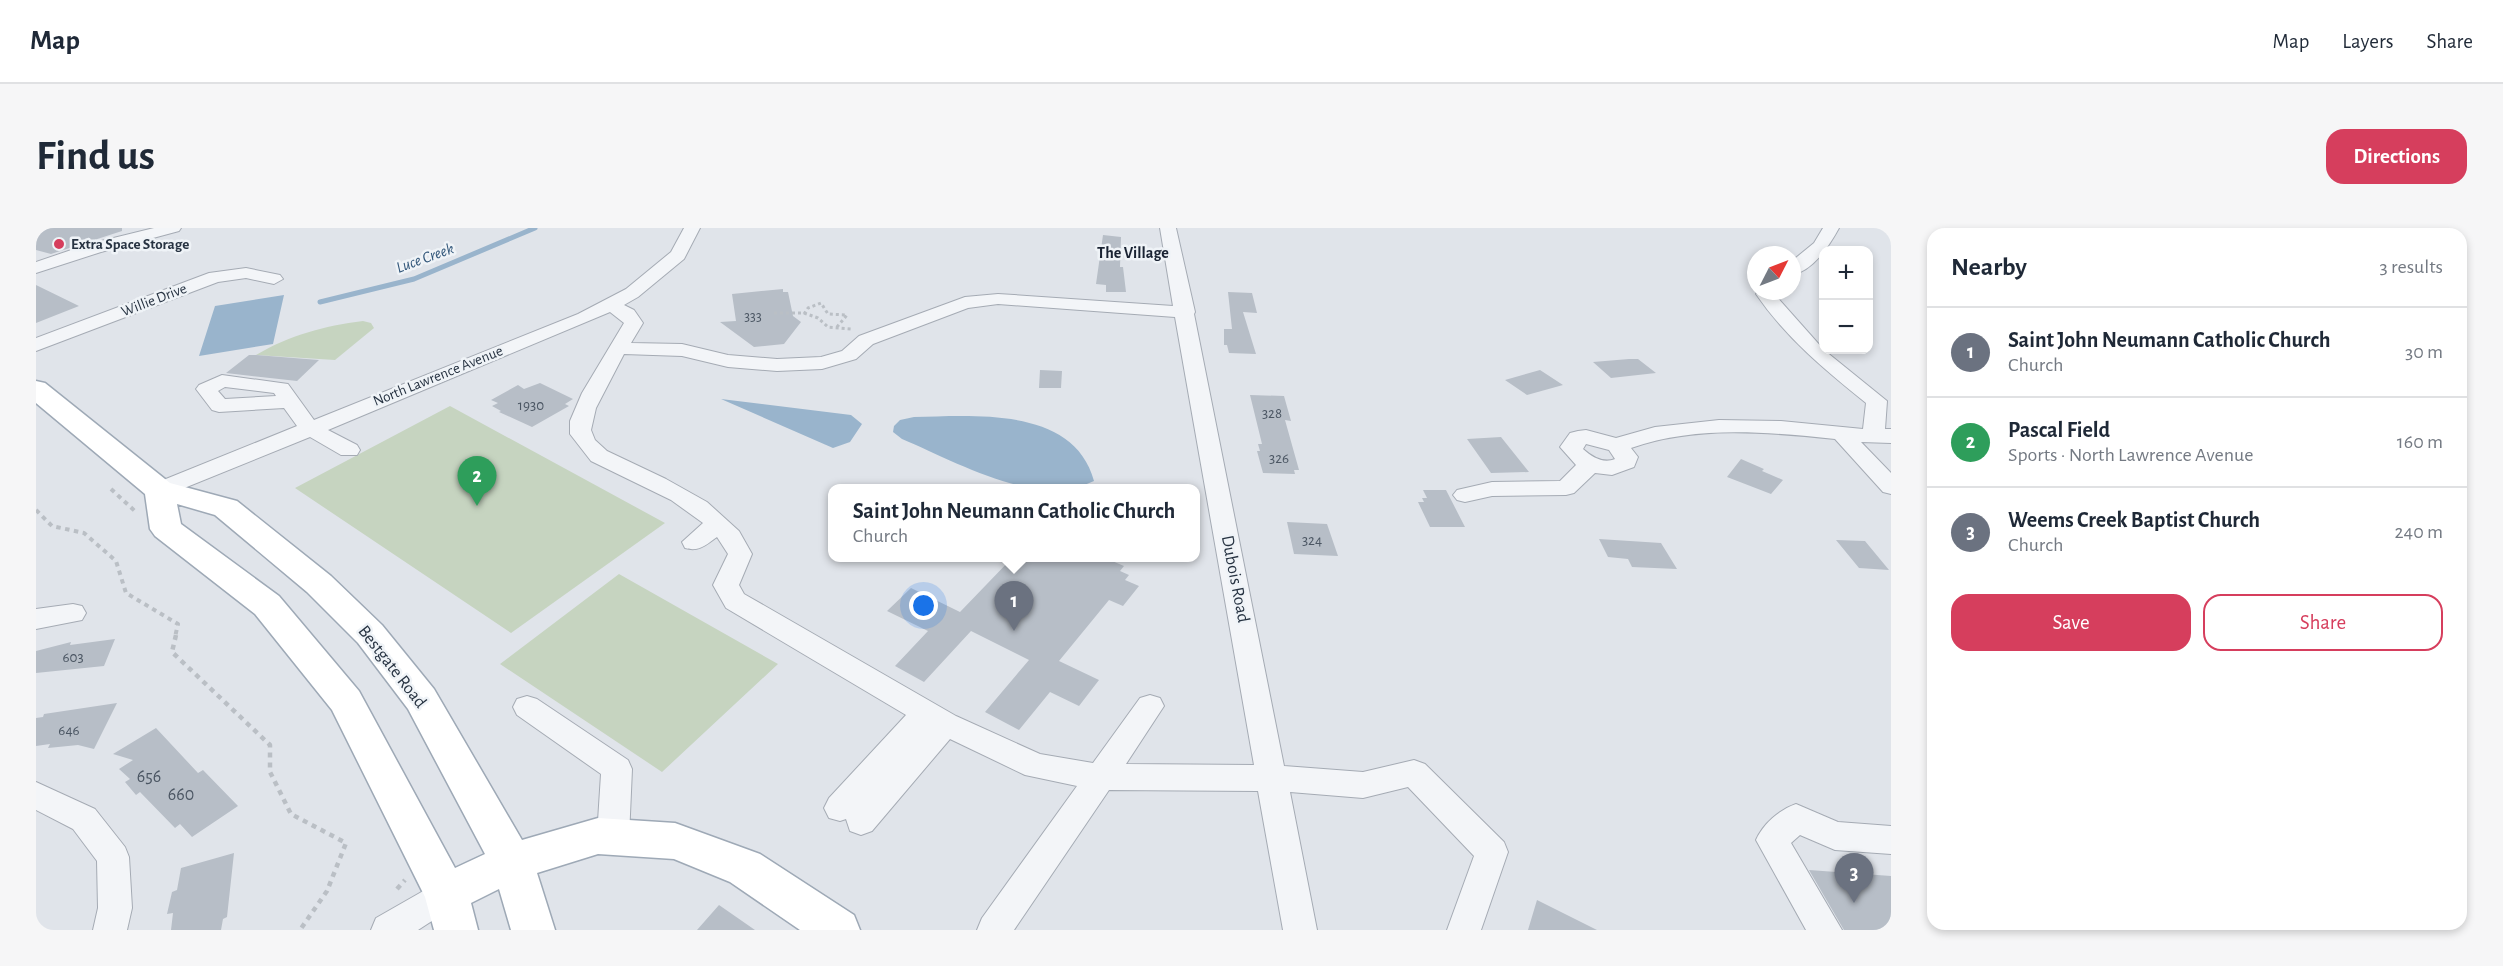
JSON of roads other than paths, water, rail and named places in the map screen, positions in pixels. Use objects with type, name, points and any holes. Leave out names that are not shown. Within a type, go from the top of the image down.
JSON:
[{"type":"main road","name":"Bestgate Road","points":[[36,389],[152,505],[226,508],[319,584],[370,634],[421,699],[512,862],[533,930]]},
{"type":"main road","points":[[152,505],[166,529],[267,605],[346,701],[451,912],[512,862],[598,836],[675,841],[745,868],[838,930]]},
{"type":"street","points":[[36,268],[106,244],[173,228]]},
{"type":"street","name":"North Lawrence Avenue","points":[[152,505],[309,428],[585,318],[632,293],[678,255],[692,228]]},
{"type":"street","name":"Dubois Road","points":[[1168,228],[1186,312],[1300,930]]},
{"type":"street","points":[[1801,263],[1821,246],[1831,228]]},
{"type":"street","name":"Willie Drive","points":[[36,345],[215,277],[246,273],[274,279]]},
{"type":"street","points":[[619,348],[682,350],[728,361],[777,365],[822,363],[849,355],[866,340],[965,303],[998,299],[1186,312]]},
{"type":"street","points":[[1465,495],[1492,489],[1566,488],[1591,464],[1613,468],[1626,462],[1628,457],[1617,445],[1632,439],[1708,427],[1780,427],[1843,435],[1882,436],[1884,406],[1813,350],[1782,319],[1769,300]]},
{"type":"street","points":[[610,305],[627,314],[634,323],[584,409],[579,428],[585,444],[599,456],[704,509],[734,538],[740,554],[726,585],[735,601],[936,719],[1036,766],[1102,777],[1272,778],[1363,785],[1414,773],[1492,852],[1464,930]]},
{"type":"street","points":[[290,401],[309,428],[349,450]]},
{"type":"street","points":[[1843,435],[1891,488]]},
{"type":"street","points":[[694,542],[718,523]]},
{"type":"street","points":[[36,619],[73,613]]},
{"type":"street","points":[[994,930],[1150,706]]},
{"type":"street","points":[[527,707],[617,770],[613,837]]},
{"type":"street","points":[[850,815],[936,719]]},
{"type":"street","points":[[36,795],[84,819],[113,857],[116,908],[110,930]]},
{"type":"street","points":[[1825,930],[1772,840],[1796,818],[1835,836],[1891,840]]},
{"type":"street","points":[[388,930],[451,912]]},
{"type":"water","points":[[284,295],[273,344],[199,356],[215,306]]},
{"type":"water","points":[[721,399],[851,415],[862,424],[850,442],[833,448]]},
{"type":"water","points":[[965,416],[1019,420],[1044,428],[1066,439],[1083,457],[1094,481],[1084,484],[1015,484],[997,479],[902,439],[893,432],[894,426],[900,420],[914,417]]},
{"type":"waterway","name":"Luce Creek","points":[[320,302],[414,279],[535,228]]},
{"type":"place","name":"Extra Space Storage","points":[[59,244]]},
{"type":"place","name":"Pascal Field","points":[[477,506]]},
{"type":"place","name":"Saint John Neumann Catholic Church","points":[[1014,631]]},
{"type":"place","name":"Weems Creek Baptist Church","points":[[1854,903]]},
{"type":"district","name":"The Village","points":[[1133,253]]}]
